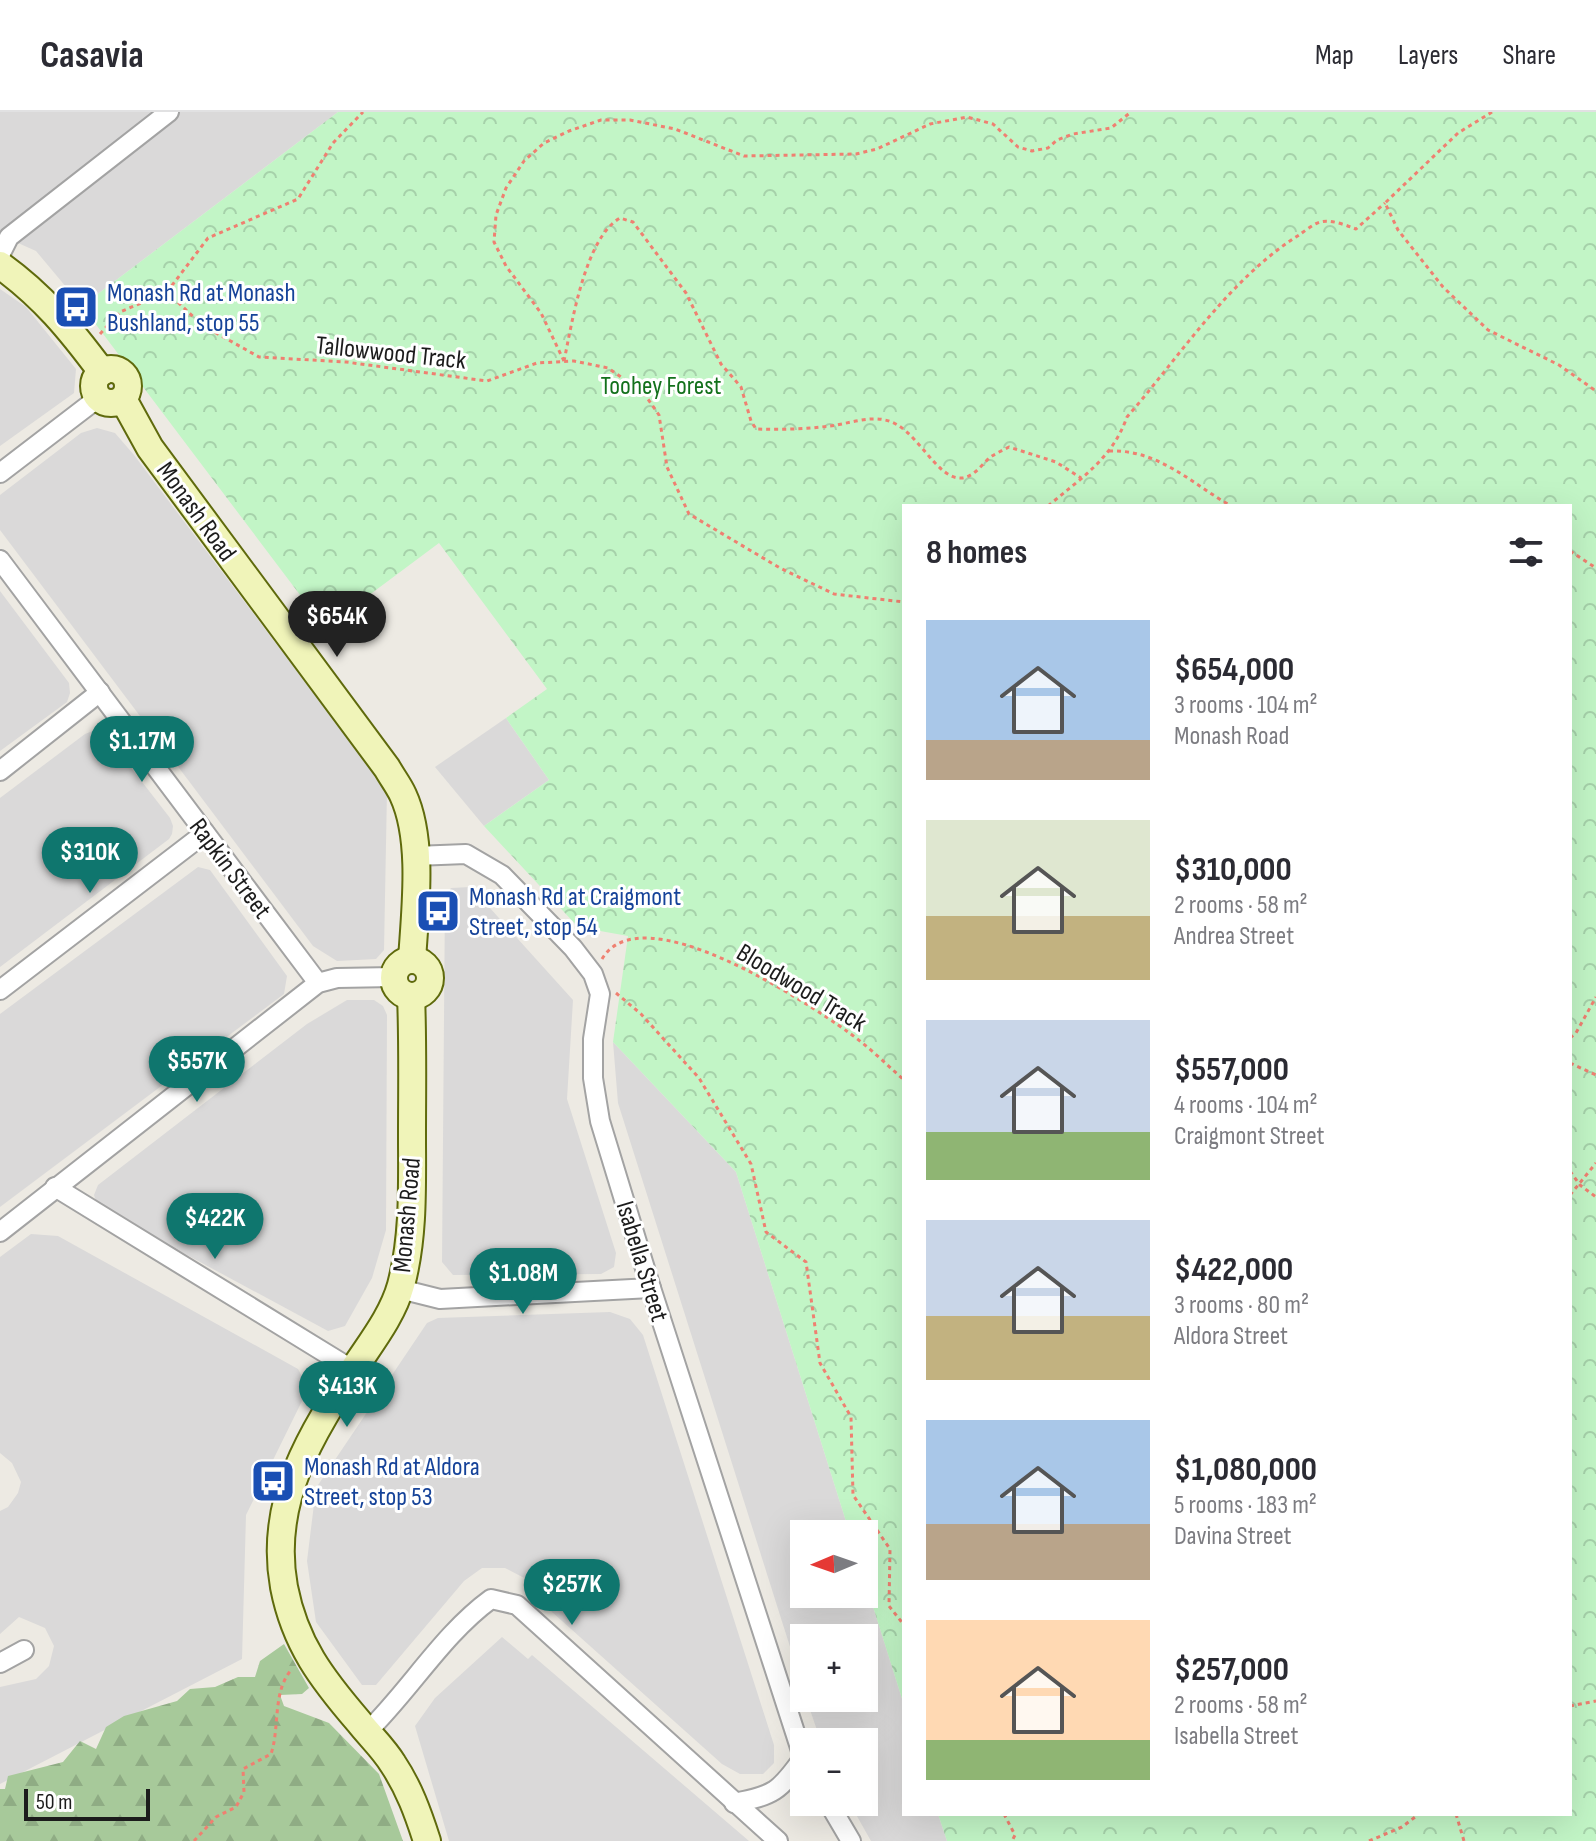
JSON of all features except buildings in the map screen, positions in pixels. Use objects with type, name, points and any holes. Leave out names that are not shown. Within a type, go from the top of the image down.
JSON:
[{"type":"street","points":[[0,255],[9,237],[169,112]]},
{"type":"street","name":"Monash Road","points":[[0,265],[30,287],[86,350],[107,390],[387,768],[403,795],[413,827],[415,856],[406,978],[412,1207],[409,1246],[400,1289],[380,1331],[304,1451],[292,1478],[282,1517],[283,1584],[290,1613],[306,1654],[329,1688],[393,1762],[415,1803],[427,1841]]},
{"type":"street","points":[[0,473],[107,390]]},
{"type":"street","name":"Rapkin Street","points":[[0,560],[318,983]]},
{"type":"street","points":[[0,771],[100,692]]},
{"type":"street","points":[[0,990],[205,833]]},
{"type":"street","points":[[415,856],[466,854],[502,875],[573,948],[593,974]]},
{"type":"street","name":"Isabella Street","points":[[593,974],[600,994],[593,1039],[593,1078],[600,1121],[794,1728]]},
{"type":"street","points":[[0,1232],[318,983],[337,978],[406,978]]},
{"type":"street","points":[[55,1187],[353,1370]]},
{"type":"street","points":[[400,1289],[440,1299],[651,1288]]},
{"type":"street","points":[[367,1732],[473,1613],[491,1599],[517,1605],[778,1841]]},
{"type":"street","points":[[0,1663],[24,1650]]},
{"type":"street","name":"Isabella Street","points":[[734,1803],[766,1796],[790,1777]]},
{"type":"street","points":[[836,1816],[851,1841]]},
{"type":"path","points":[[86,350],[120,312],[167,292],[208,238],[298,199],[333,143],[363,112]]},
{"type":"path","points":[[564,361],[541,313],[506,266],[494,242],[496,215],[506,188],[524,161],[544,143],[569,131],[601,120],[630,120],[675,129],[744,156],[856,154],[877,149],[930,124],[967,117],[993,124],[1018,147],[1032,151],[1048,148],[1057,140],[1073,134],[1111,128],[1131,112]]},
{"type":"path","points":[[1050,504],[1109,451],[1119,439],[1127,417],[1223,302],[1260,264],[1319,222],[1356,229],[1458,133],[1492,112]]},
{"type":"path","points":[[1385,203],[1398,230],[1443,287],[1488,330],[1559,365],[1596,391]]},
{"type":"path","points":[[564,361],[577,301],[593,256],[603,232],[620,218],[633,222],[686,293],[721,364],[741,387],[756,429],[799,429],[885,419],[917,439],[947,474],[962,478],[977,471],[992,456],[1009,447],[1056,462],[1081,478]]},
{"type":"path","name":"Tallowwood Track","points":[[167,292],[202,325],[259,357],[346,362],[487,381],[537,363],[574,361],[608,368],[643,392],[659,415],[667,467],[689,514],[780,568],[834,594],[902,602]]},
{"type":"path","points":[[1109,451],[1129,450],[1153,459],[1228,504]]},
{"type":"path","points":[[1572,552],[1596,568]]},
{"type":"path","name":"Bloodwood Track","points":[[593,974],[608,948],[638,937],[687,944],[756,974],[849,1032],[902,1078]]},
{"type":"path","points":[[593,974],[641,1014],[699,1078],[751,1164],[766,1232],[806,1262],[820,1363],[851,1417],[853,1495],[890,1549],[889,1606],[902,1622]]},
{"type":"path","points":[[1572,1036],[1596,997]]},
{"type":"path","points":[[1572,1064],[1596,1075]]},
{"type":"path","points":[[1572,1193],[1596,1163]]},
{"type":"path","points":[[1572,1174],[1580,1185],[1596,1197]]},
{"type":"path","points":[[194,1841],[216,1817],[236,1807],[244,1792],[243,1769],[271,1754],[275,1742],[277,1708],[287,1674],[306,1654]]},
{"type":"path","points":[[1572,1706],[1596,1701]]},
{"type":"path","points":[[1005,1816],[1015,1835],[1012,1841]]},
{"type":"path","points":[[1369,1841],[1402,1827],[1416,1816]]},
{"type":"path","points":[[1457,1816],[1464,1841]]},
{"type":"shaded area","points":[[0,112],[338,112],[82,306],[36,251],[0,235]]},
{"type":"shaded area","points":[[0,289],[26,307],[76,369],[74,393],[0,446]]},
{"type":"shaded area","points":[[97,428],[115,433],[134,455],[387,791],[384,950],[376,959],[337,961],[313,946],[0,530],[0,495],[81,433]]},
{"type":"shaded area","points":[[0,591],[69,683],[70,693],[67,702],[0,751]]},
{"type":"shaded area","points":[[506,718],[549,780],[484,826],[435,767]]},
{"type":"shaded area","points":[[95,730],[105,734],[170,818],[172,834],[0,967],[0,798],[85,734]]},
{"type":"shaded area","points":[[198,867],[210,870],[287,976],[284,994],[0,1207],[0,1014]]},
{"type":"shaded area","points":[[471,887],[573,1000],[567,1099],[616,1253],[614,1267],[601,1274],[453,1275],[442,1262],[445,896],[451,888]]},
{"type":"shaded area","points":[[347,1000],[374,1000],[383,1006],[387,1015],[386,1230],[372,1278],[345,1326],[328,1331],[98,1207],[94,1195],[98,1185],[307,1024]]},
{"type":"shaded area","points":[[613,1042],[736,1172],[846,1520],[790,1520],[790,1608],[873,1608],[902,1699],[902,1816],[939,1816],[947,1841],[871,1841],[857,1816],[878,1816],[878,1728],[816,1728],[811,1712],[878,1712],[878,1624],[790,1624],[790,1647],[618,1103]]},
{"type":"shaded area","points":[[31,1234],[58,1236],[298,1369],[305,1382],[302,1401],[246,1515],[242,1659],[0,1784],[0,1687],[36,1679],[49,1666],[54,1646],[45,1628],[19,1617],[0,1634],[0,1511],[8,1507],[18,1493],[21,1482],[12,1463],[0,1453],[0,1257]]},
{"type":"shaded area","points":[[610,1312],[630,1319],[643,1335],[774,1745],[774,1763],[763,1774],[740,1774],[722,1764],[552,1612],[528,1580],[505,1568],[482,1568],[464,1581],[376,1685],[362,1685],[316,1622],[307,1561],[316,1488],[427,1323],[438,1318]]},
{"type":"shaded area","points":[[502,1637],[528,1659],[532,1655],[749,1841],[449,1841],[415,1726],[435,1698]]},
{"type":"green space","name":"Toohey Forest","points":[[338,112],[1596,112],[1596,1841],[947,1841],[939,1816],[1572,1816],[1572,504],[902,504],[902,1699],[873,1608],[878,1608],[878,1520],[846,1520],[736,1172],[613,1042],[628,936],[578,927],[484,826],[549,780],[506,718],[547,689],[439,543],[325,628],[82,306]]},
{"type":"green space","points":[[284,1644],[309,1688],[302,1694],[280,1695],[284,1706],[329,1723],[379,1774],[403,1841],[0,1841],[0,1789],[5,1789],[8,1776],[63,1762],[80,1741],[96,1749],[106,1727],[124,1716],[177,1701],[190,1689],[215,1687],[238,1677],[255,1677],[260,1661]]},
{"type":"place","name":"Monash Rd at Monash Bushland, stop 55","points":[[76,307]]},
{"type":"place","name":"Monash Rd at Craigmont Street, stop 54","points":[[438,911]]},
{"type":"place","name":"Monash Rd at Aldora Street, stop 53","points":[[273,1481]]}]
